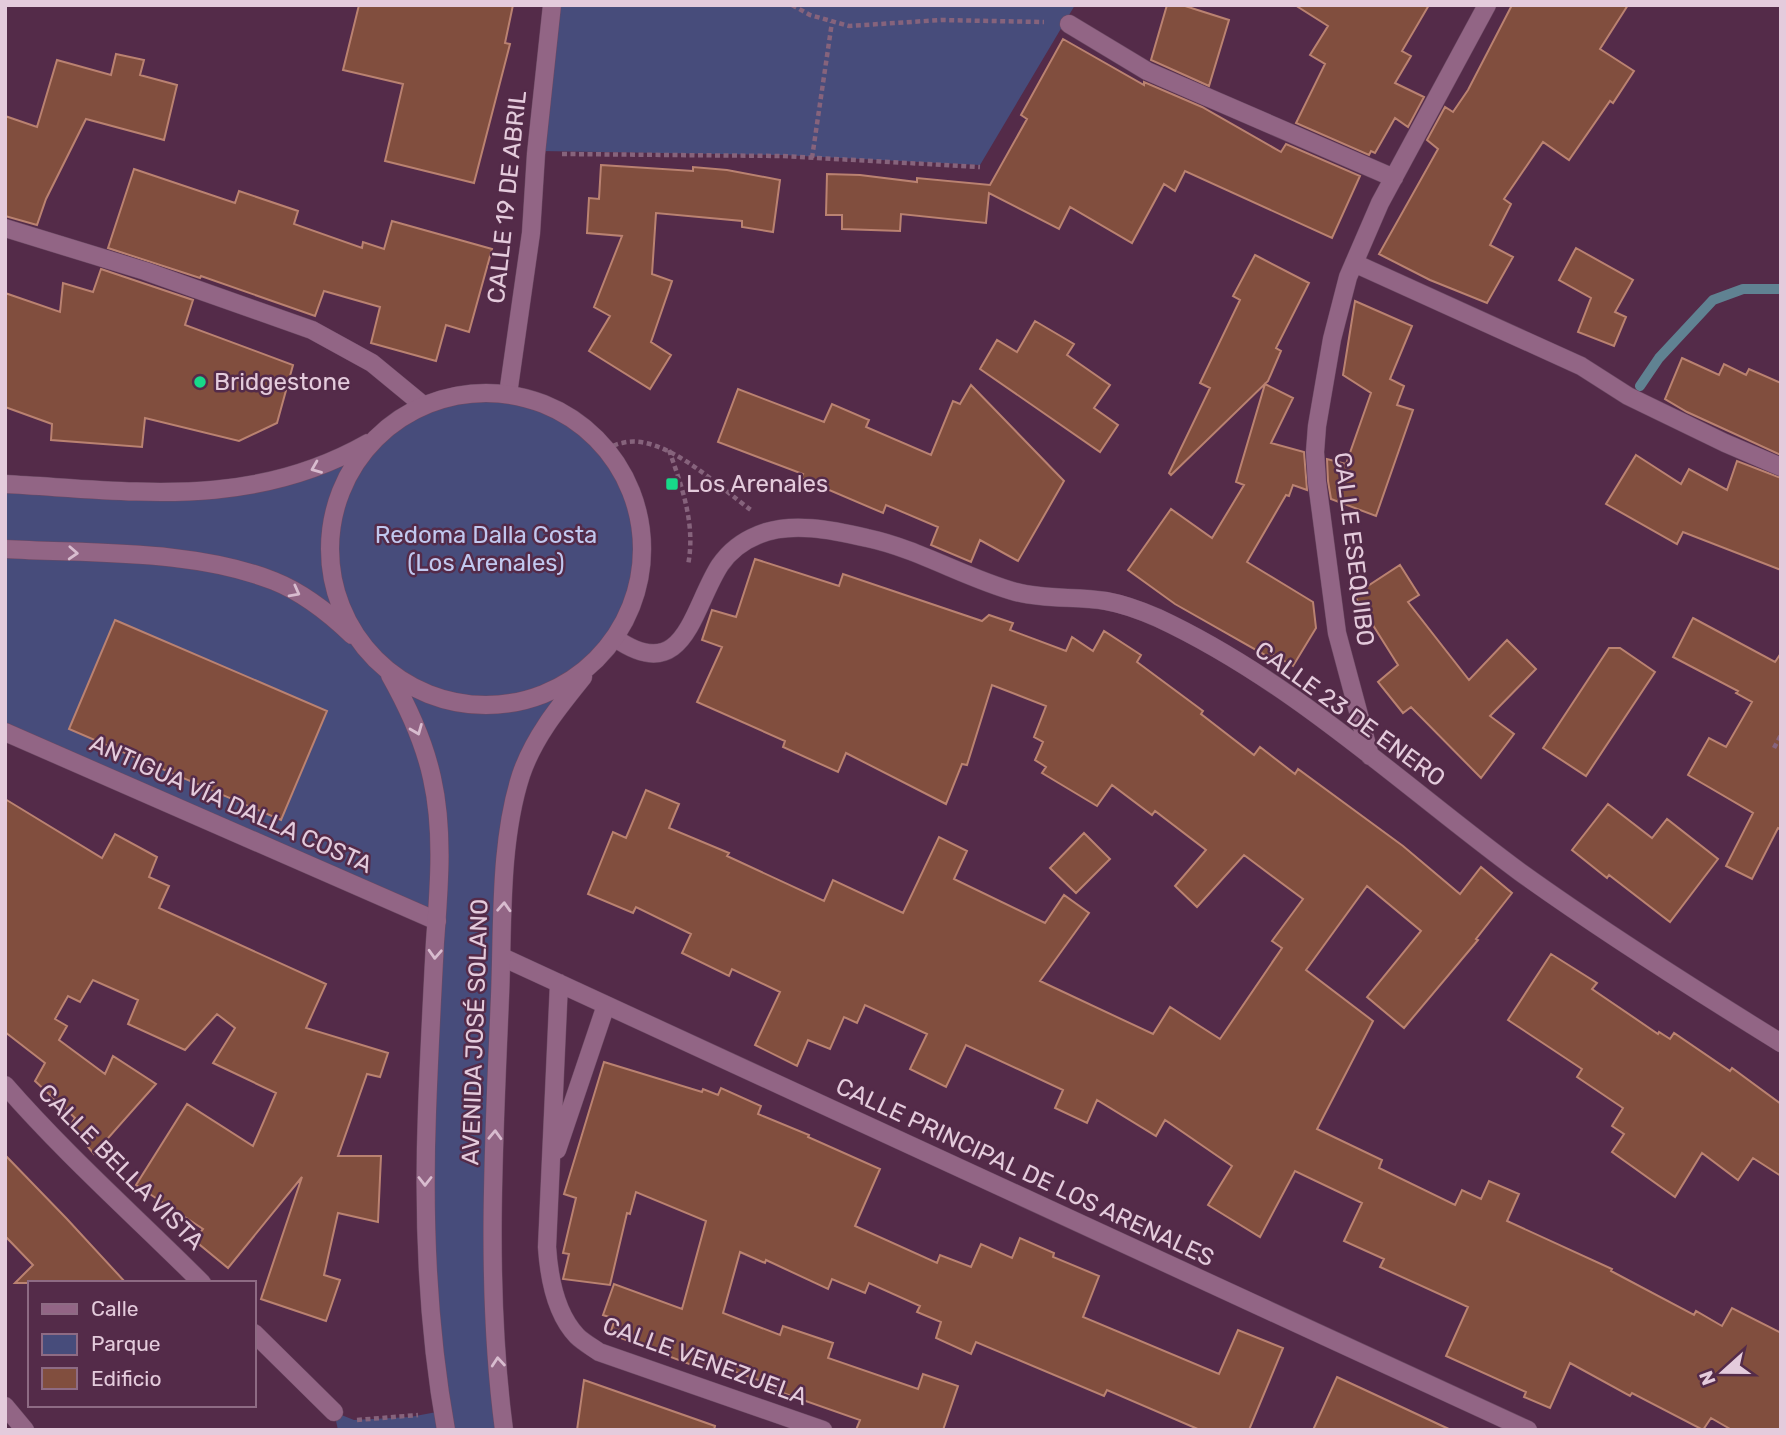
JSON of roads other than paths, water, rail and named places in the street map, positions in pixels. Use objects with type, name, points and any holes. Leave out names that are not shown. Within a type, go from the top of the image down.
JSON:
[{"type":"street","name":"CALLE 19 DE ABRIL","points":[[508,394],[531,233],[536,154],[552,5]]},
{"type":"street","name":"CALLE ESEQUIBO","points":[[1370,756],[1337,633],[1315,452],[1317,426],[1340,300],[1354,263],[1394,178],[1487,5]]},
{"type":"street","points":[[1069,24],[1147,71],[1394,178]]},
{"type":"street","points":[[5,228],[145,271],[312,330],[372,363],[424,405]]},
{"type":"street","points":[[1354,263],[1581,366],[1628,396],[1781,467]]},
{"type":"street","points":[[5,549],[203,561],[239,570],[274,581],[312,601],[386,668],[410,685],[437,697],[464,704],[493,705],[522,701],[549,692],[574,678],[596,660],[615,638],[638,586],[640,528],[634,500],[623,474],[606,450],[586,429],[562,413],[536,401],[508,394],[479,393],[451,397],[424,405],[398,419],[358,460],[344,485],[335,512],[331,540],[332,570],[339,597],[350,624],[367,648]]},
{"type":"street","points":[[5,484],[145,491],[206,491],[246,487],[309,471],[341,458],[377,438]]},
{"type":"street","name":"CALLE 23 DE ENERO","points":[[615,638],[643,654],[669,648],[682,638],[693,622],[727,556],[756,536],[777,529],[799,527],[866,537],[900,547],[1015,592],[1106,601],[1133,608],[1168,624],[1296,700],[1578,915],[1781,1043]]},
{"type":"street","name":"AVENIDA JOSÉ SOLANO","points":[[504,1430],[491,1241],[507,849],[521,777],[541,729],[596,660]]},
{"type":"street","name":"AVENIDA JOSÉ SOLANO","points":[[386,668],[424,747],[437,804],[437,921],[425,1182],[431,1333],[446,1430]]},
{"type":"street","name":"ANTIGUA VÍA DALLA COSTA","points":[[5,732],[437,921]]},
{"type":"street","name":"CALLE PRINCIPAL DE LOS ARENALES","points":[[502,957],[1528,1430]]},
{"type":"street","name":"CALLE VENEZUELA","points":[[559,983],[547,1247],[549,1271],[556,1298],[567,1324],[578,1337],[599,1352],[823,1430]]},
{"type":"street","name":"CALLE VENEZUELA","points":[[550,1170],[606,1005]]},
{"type":"street","name":"CALLE BELLA VISTA","points":[[6,1086],[94,1179],[200,1281]]},
{"type":"street","points":[[256,1335],[334,1412]]},
{"type":"street","points":[[5,1406],[25,1430]]},
{"type":"waterway","points":[[1640,386],[1659,358],[1713,300],[1743,289],[1781,289]]},
{"type":"place","name":"Bridgestone","points":[[200,382]]},
{"type":"place","name":"Los Arenales","points":[[672,484]]},
{"type":"park label","name":"Redoma Dalla Costa (Los Arenales)","points":[[486,549]]}]
